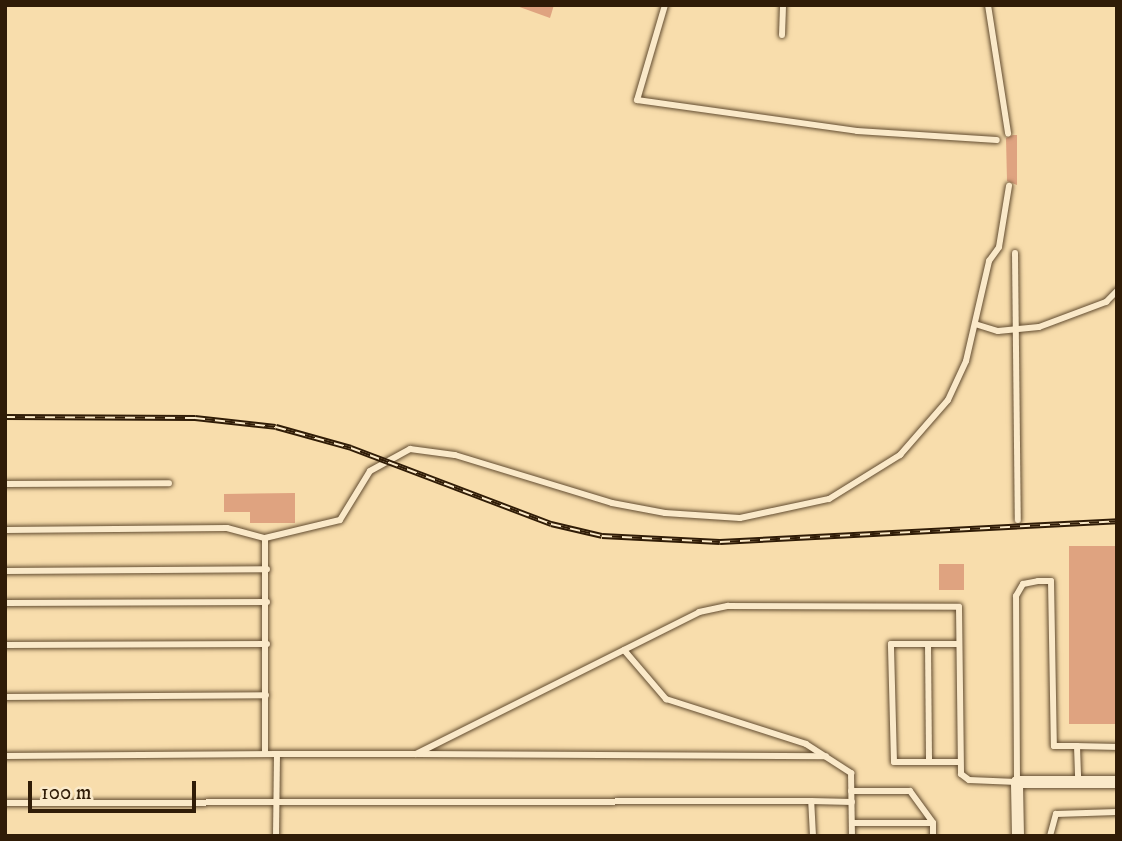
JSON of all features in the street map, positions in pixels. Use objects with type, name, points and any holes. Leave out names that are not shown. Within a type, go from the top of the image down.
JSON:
[{"type":"street","points":[[1018,836],[1017,782],[1117,782]]},
{"type":"lane","points":[[665,5],[637,100],[857,131],[997,140]]},
{"type":"lane","points":[[782,35],[783,5]]},
{"type":"lane","points":[[988,5],[1008,133]]},
{"type":"lane","points":[[5,530],[227,528],[265,538],[340,520],[370,471],[410,449],[455,455],[612,503],[665,513],[740,518],[813,504],[863,482],[917,440],[953,390],[975,324],[984,275],[1009,212],[1009,186]]},
{"type":"lane","points":[[1015,253],[1018,520]]},
{"type":"lane","points":[[975,324],[1016,332],[1106,302],[1117,291]]},
{"type":"lane","points":[[5,484],[169,483]]},
{"type":"lane","points":[[265,538],[265,754]]},
{"type":"lane","points":[[5,571],[267,569]]},
{"type":"lane","points":[[416,754],[699,612],[728,606],[959,607],[958,762],[969,779],[1017,782],[1016,596],[1023,584],[1051,581],[1054,746],[1117,747]]},
{"type":"lane","points":[[5,603],[267,602]]},
{"type":"lane","points":[[5,645],[267,644]]},
{"type":"lane","points":[[958,762],[894,762],[891,644],[959,644]]},
{"type":"lane","points":[[928,644],[929,762]]},
{"type":"lane","points":[[624,650],[666,699],[806,744],[851,773],[852,836]]},
{"type":"lane","points":[[5,697],[266,695]]},
{"type":"lane","points":[[1077,746],[1078,782]]},
{"type":"lane","points":[[276,836],[277,754]]},
{"type":"lane","points":[[5,756],[826,756]]},
{"type":"lane","points":[[851,791],[911,791],[933,823],[933,836]]},
{"type":"lane","points":[[811,801],[813,836]]},
{"type":"lane","points":[[5,803],[852,802]]},
{"type":"lane","points":[[1050,836],[1056,814],[1117,813]]},
{"type":"lane","points":[[852,823],[933,823]]},
{"type":"building","points":[[514,5],[554,5],[550,18]]},
{"type":"building","points":[[1017,135],[1017,185],[1007,181],[1006,138]]},
{"type":"building","points":[[295,493],[295,523],[250,523],[250,512],[224,512],[224,494]]},
{"type":"building","points":[[1069,546],[1117,546],[1117,724],[1069,724]]},
{"type":"building","points":[[939,564],[964,564],[964,590],[939,590]]},
{"type":"railway","points":[[5,417],[195,418],[276,427],[351,448],[551,524],[602,536],[720,542],[1117,521]]}]
